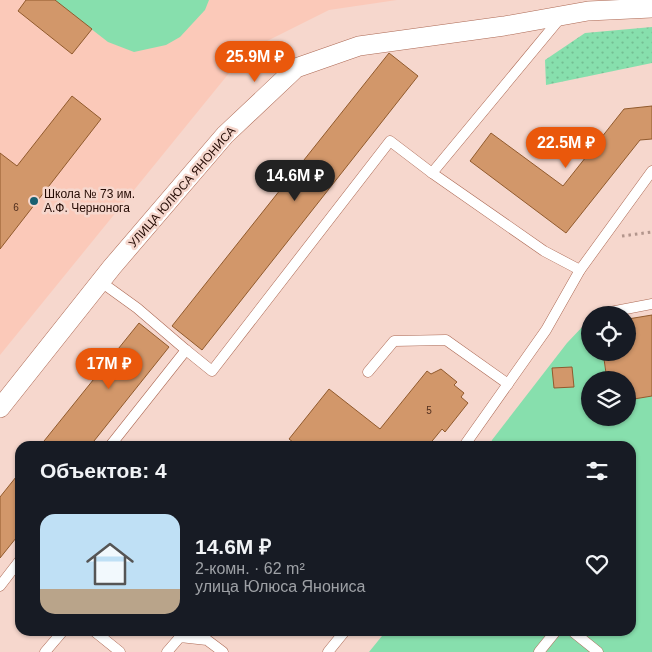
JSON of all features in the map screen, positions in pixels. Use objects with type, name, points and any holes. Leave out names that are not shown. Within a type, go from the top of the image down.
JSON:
[{"type":"street","name":"УЛИЦА ЮЛЮСА ЯНОНИСА","points":[[0,408],[100,282],[225,135],[296,68],[359,46],[562,16],[588,6],[652,8]]},
{"type":"lane","points":[[432,173],[562,16]]},
{"type":"lane","points":[[100,282],[137,308],[212,371],[390,141],[432,173],[544,251],[580,270]]},
{"type":"lane","points":[[468,441],[546,330],[580,270],[652,171]]},
{"type":"lane","points":[[636,307],[652,304]]},
{"type":"lane","points":[[368,372],[394,341],[446,340],[508,384]]},
{"type":"lane","points":[[114,441],[186,350]]},
{"type":"lane","points":[[0,586],[15,566]]},
{"type":"lane","points":[[46,652],[59,636]]},
{"type":"lane","points":[[100,636],[120,652]]},
{"type":"lane","points":[[328,652],[341,636]]},
{"type":"lane","points":[[539,652],[552,636]]},
{"type":"lane","points":[[578,636],[598,652]]},
{"type":"lane","points":[[167,652],[180,637],[207,640],[223,652]]},
{"type":"path","points":[[602,239],[652,232]]},
{"type":"shaded area","points":[[0,0],[397,0],[329,10],[247,51],[0,355]]},
{"type":"green space","points":[[54,0],[209,0],[205,10],[180,37],[166,45],[134,52],[108,42]]},
{"type":"green space","points":[[652,27],[652,63],[546,85],[545,60],[585,33]]},
{"type":"green space","points":[[581,328],[581,361],[604,361],[606,371],[581,371],[581,426],[636,426],[636,399],[652,396],[652,652],[369,652],[382,636],[636,636],[636,441],[492,440],[567,343]]},
{"type":"building","points":[[26,0],[55,0],[92,29],[72,54],[18,11]]},
{"type":"building","points":[[389,53],[418,76],[202,350],[172,326]]},
{"type":"building","points":[[72,96],[101,119],[0,249],[0,153],[17,166]]},
{"type":"building","points":[[652,106],[652,139],[640,140],[566,233],[470,161],[491,133],[563,186],[624,109]]},
{"type":"building","points":[[652,315],[652,396],[636,399],[636,371],[606,371],[604,361],[636,361],[636,318]]},
{"type":"building","points":[[139,323],[169,347],[94,441],[44,441]]},
{"type":"building","points":[[572,367],[574,387],[554,388],[552,368]]},
{"type":"building","points":[[441,369],[457,382],[454,385],[464,393],[461,397],[468,403],[445,432],[442,429],[432,441],[292,441],[289,439],[329,389],[380,429],[427,371],[431,374]]},
{"type":"building","points":[[15,478],[15,539],[0,558],[0,497]]},
{"type":"place","name":"Школа № 73 им. А.Ф. Чернонога","points":[[34,201]]}]
